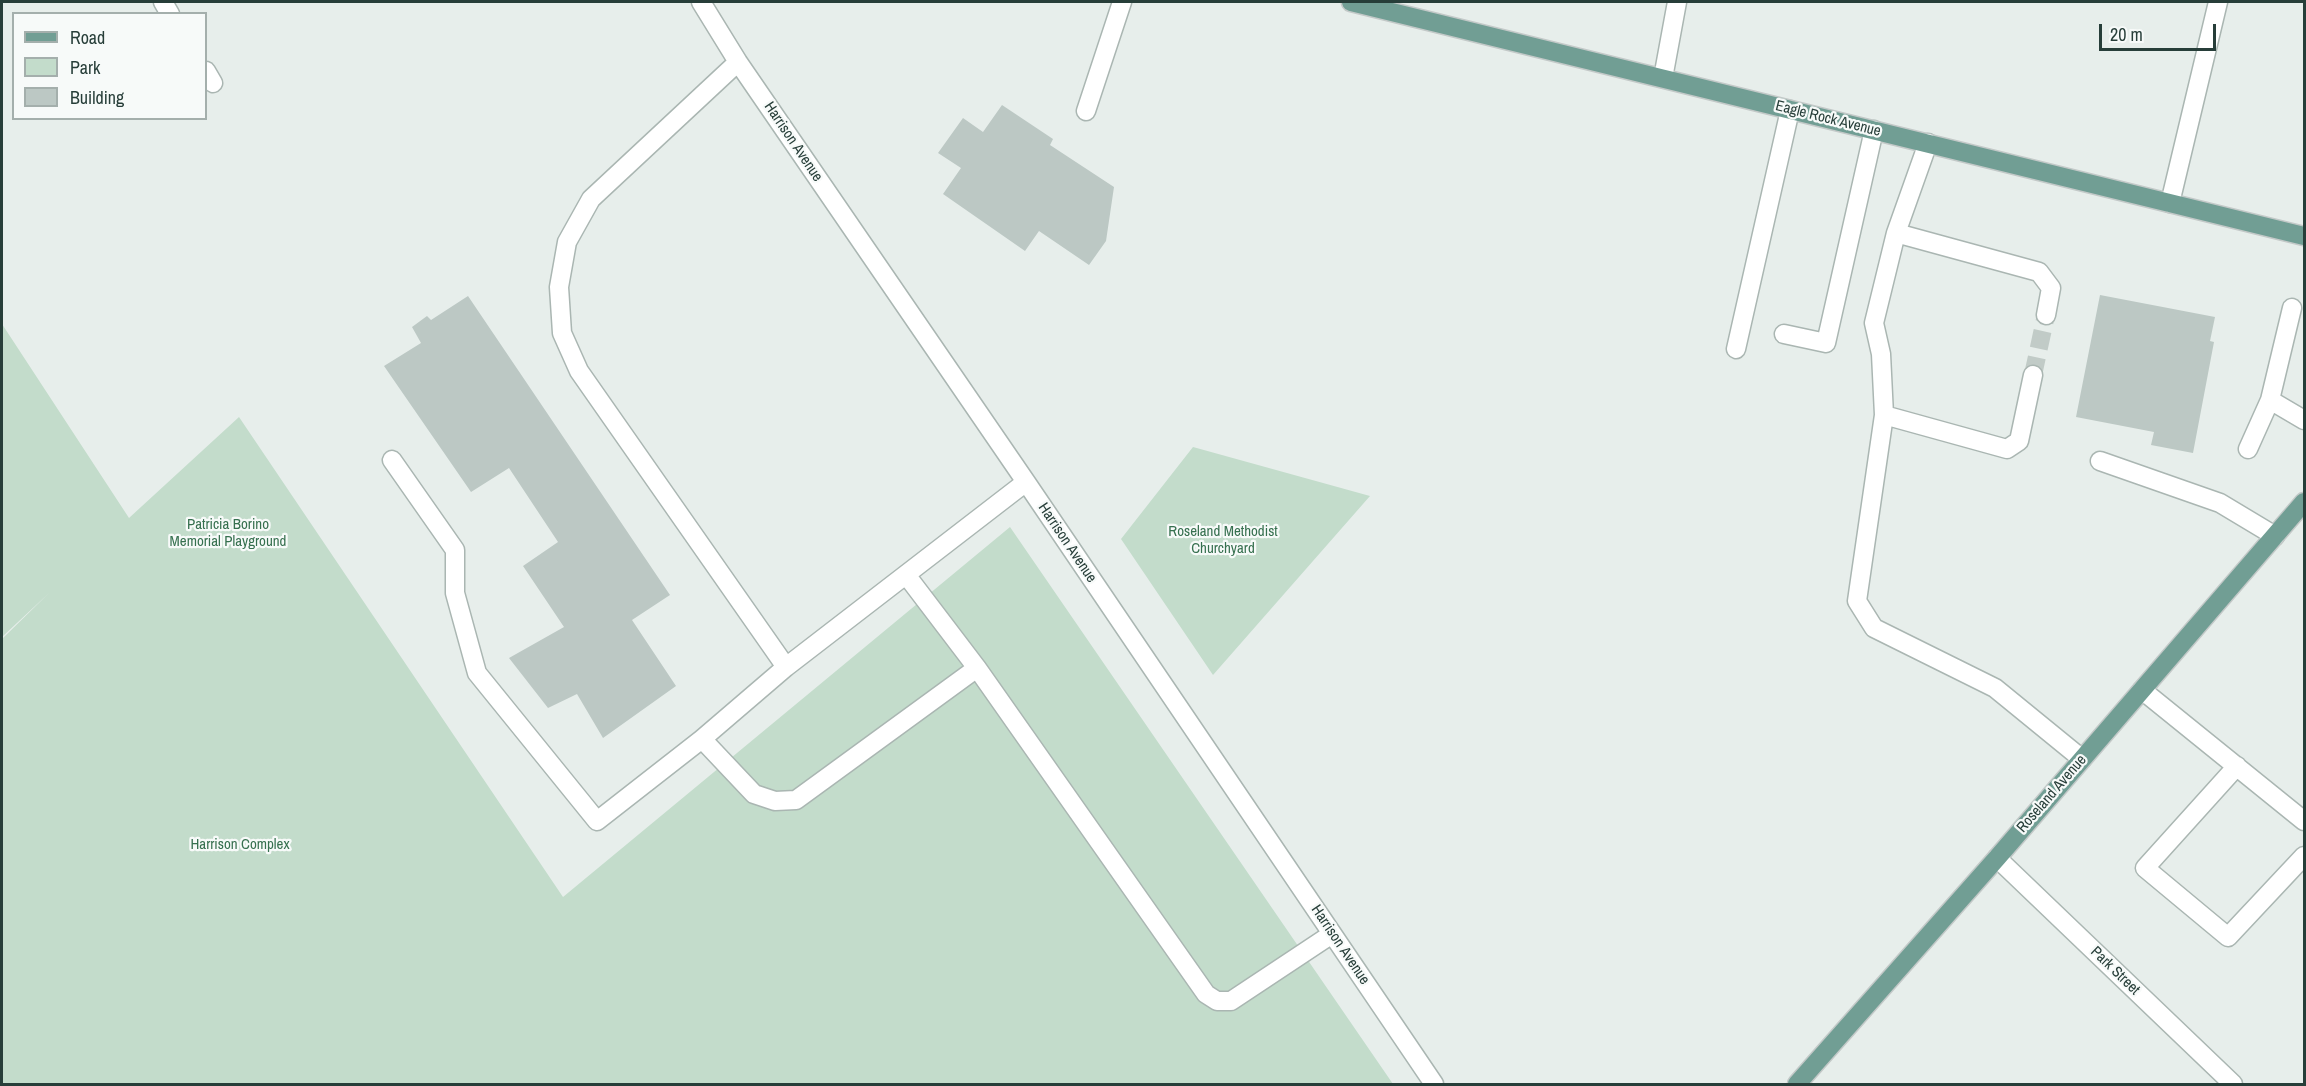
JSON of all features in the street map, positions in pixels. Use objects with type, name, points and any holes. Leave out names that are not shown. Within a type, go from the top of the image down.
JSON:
[{"type":"main road","name":"Eagle Rock Avenue","points":[[1351,2],[2304,236]]},
{"type":"main road","name":"Roseland Avenue","points":[[1797,1084],[1997,858],[2304,502]]},
{"type":"street","name":"Harrison Avenue","points":[[701,2],[738,62],[1434,1084]]},
{"type":"street","points":[[1086,111],[1122,2]]},
{"type":"street","points":[[1663,78],[1677,2]]},
{"type":"street","points":[[2170,203],[2218,2]]},
{"type":"street","points":[[738,62],[591,199],[567,242],[559,286],[562,333],[579,371],[786,667]]},
{"type":"street","points":[[1736,349],[1790,110]]},
{"type":"street","points":[[1784,334],[1826,343],[1874,130]]},
{"type":"street","points":[[1928,143],[1896,233],[1874,323],[1881,354],[1884,415],[1857,601],[1874,628],[1995,688],[2082,759]]},
{"type":"street","points":[[1896,233],[2039,272],[2051,288],[2046,315]]},
{"type":"street","points":[[2248,449],[2270,400],[2292,308]]},
{"type":"street","points":[[1884,415],[2007,449],[2019,441],[2033,375]]},
{"type":"street","points":[[2270,400],[2304,420]]},
{"type":"street","points":[[392,460],[455,550],[454,593],[477,673],[597,820],[702,739],[786,667],[1026,482]]},
{"type":"street","points":[[2100,461],[2220,503],[2275,536]]},
{"type":"street","points":[[906,576],[977,668],[1206,994],[1217,1001],[1232,1001],[1332,934]]},
{"type":"street","points":[[702,739],[754,794],[775,801],[796,800],[977,668]]},
{"type":"street","points":[[2142,690],[2304,821]]},
{"type":"street","points":[[2237,766],[2145,868],[2228,937],[2304,856]]},
{"type":"street","name":"Park Street","points":[[1997,858],[2233,1084]]},
{"type":"green space","name":"Harrison Complex","points":[[2,324],[129,518],[239,417],[563,897],[1010,527],[1393,1084],[2,1084],[2,639],[49,593],[2,637]]},
{"type":"green space","name":"Roseland Methodist Churchyard","points":[[1193,447],[1370,496],[1213,675],[1121,539]]},
{"type":"building","points":[[1002,105],[1053,139],[1050,145],[1114,187],[1106,241],[1089,265],[1039,231],[1025,251],[943,194],[961,168],[938,153],[963,118],[983,132]]},
{"type":"building","points":[[2100,295],[2215,317],[2210,341],[2214,342],[2193,453],[2151,445],[2154,432],[2076,417]]},
{"type":"building","points":[[468,296],[670,595],[632,620],[676,686],[603,738],[577,694],[548,708],[509,658],[564,627],[523,566],[558,542],[509,468],[471,492],[384,366],[421,343],[412,327],[427,316],[431,320]]},
{"type":"tunnel","points":[[2033,375],[2046,315]]},
{"type":"park label","name":"Patricia Borino Memorial Playground","points":[[228,534]]}]
